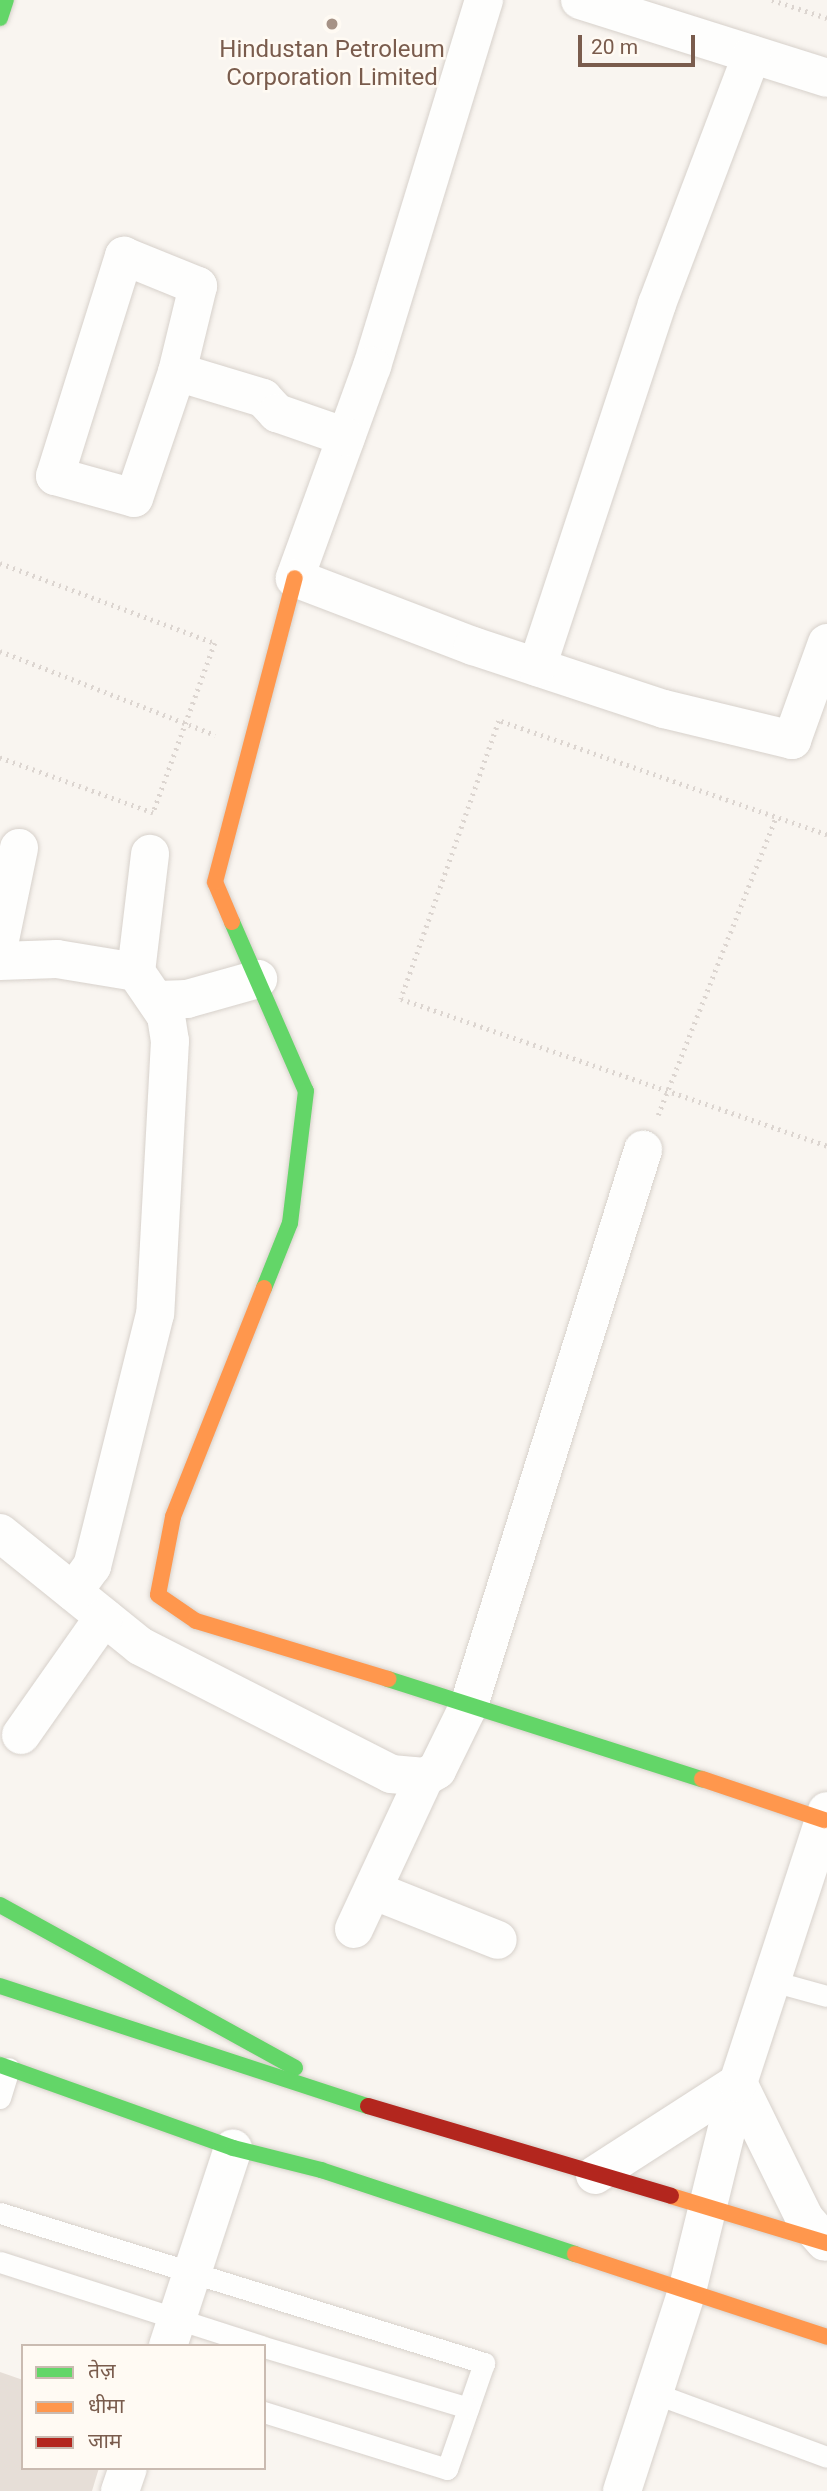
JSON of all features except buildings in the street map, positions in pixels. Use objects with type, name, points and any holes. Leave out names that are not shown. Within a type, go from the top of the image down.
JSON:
[{"type":"street","points":[[0,17],[6,0]]},
{"type":"street","points":[[0,17],[26,0]]},
{"type":"street","points":[[484,0],[345,437],[295,578],[215,882],[306,1091],[290,1223],[173,1517],[158,1595],[196,1621],[826,1816],[738,2083],[687,2291],[622,2491]]},
{"type":"street","points":[[595,2],[827,78]]},
{"type":"street","points":[[537,667],[657,304],[752,54]]},
{"type":"street","points":[[124,256],[198,286],[174,381],[134,498],[55,476],[124,256]]},
{"type":"street","points":[[174,381],[263,398],[278,413],[345,437]]},
{"type":"street","points":[[295,578],[537,667],[664,709],[792,740],[827,643]]},
{"type":"street","points":[[0,940],[19,848]]},
{"type":"street","points":[[73,1592],[92,1566],[155,1314],[170,1041],[147,986],[150,854]]},
{"type":"street","points":[[0,961],[57,959],[187,999],[258,979]]},
{"type":"street","points":[[354,1929],[375,1891],[425,1777],[446,1761],[469,1704],[643,1150]]},
{"type":"street","points":[[0,1533],[140,1646],[379,1768],[400,1777],[425,1777]]},
{"type":"street","points":[[21,1735],[104,1617]]},
{"type":"street","points":[[375,1891],[498,1940]]},
{"type":"street","points":[[0,1905],[359,2103]]},
{"type":"street","points":[[0,1986],[359,2103],[826,2243]]},
{"type":"street","points":[[5,2066],[233,2148],[321,2170],[827,2337]]},
{"type":"street","points":[[595,2175],[738,2083]]},
{"type":"street","points":[[738,2083],[805,2219],[826,2243]]},
{"type":"street","points":[[172,2333],[233,2148]]},
{"type":"street","points":[[120,2491],[127,2470]]},
{"type":"lane","points":[[772,1981],[827,1996]]},
{"type":"lane","points":[[0,2098],[5,2066]]},
{"type":"lane","points":[[0,2213],[191,2275],[484,2363],[447,2469],[266,2413]]},
{"type":"lane","points":[[0,2262],[172,2333],[249,2344]]},
{"type":"lane","points":[[266,2347],[468,2408]]},
{"type":"lane","points":[[654,2393],[827,2457]]},
{"type":"path","points":[[772,0],[827,18]]},
{"type":"path","points":[[0,563],[215,643],[153,813],[0,758]]},
{"type":"path","points":[[0,651],[186,726]]},
{"type":"path","points":[[827,835],[499,721],[401,999],[827,1146]]},
{"type":"path","points":[[668,1093],[775,819]]},
{"type":"traffic: fast","points":[[0,18],[6,0]]},
{"type":"traffic: fast","points":[[232,922],[306,1091],[290,1223],[264,1288]]},
{"type":"traffic: fast","points":[[388,1679],[702,1779]]},
{"type":"traffic: fast","points":[[0,1905],[295,2068]]},
{"type":"traffic: fast","points":[[0,1986],[368,2106]]},
{"type":"traffic: fast","points":[[0,2065],[233,2148],[321,2170],[575,2254]]},
{"type":"traffic: slow","points":[[232,922],[215,882],[295,578]]},
{"type":"traffic: slow","points":[[264,1288],[173,1517],[158,1595],[196,1621],[388,1679]]},
{"type":"traffic: slow","points":[[702,1779],[824,1820]]},
{"type":"traffic: slow","points":[[671,2196],[827,2243]]},
{"type":"traffic: slow","points":[[575,2254],[827,2337]]},
{"type":"traffic: jam","points":[[368,2106],[671,2196]]},
{"type":"place","name":"Hindustan Petroleum Corporation Limited","points":[[332,24]]}]
